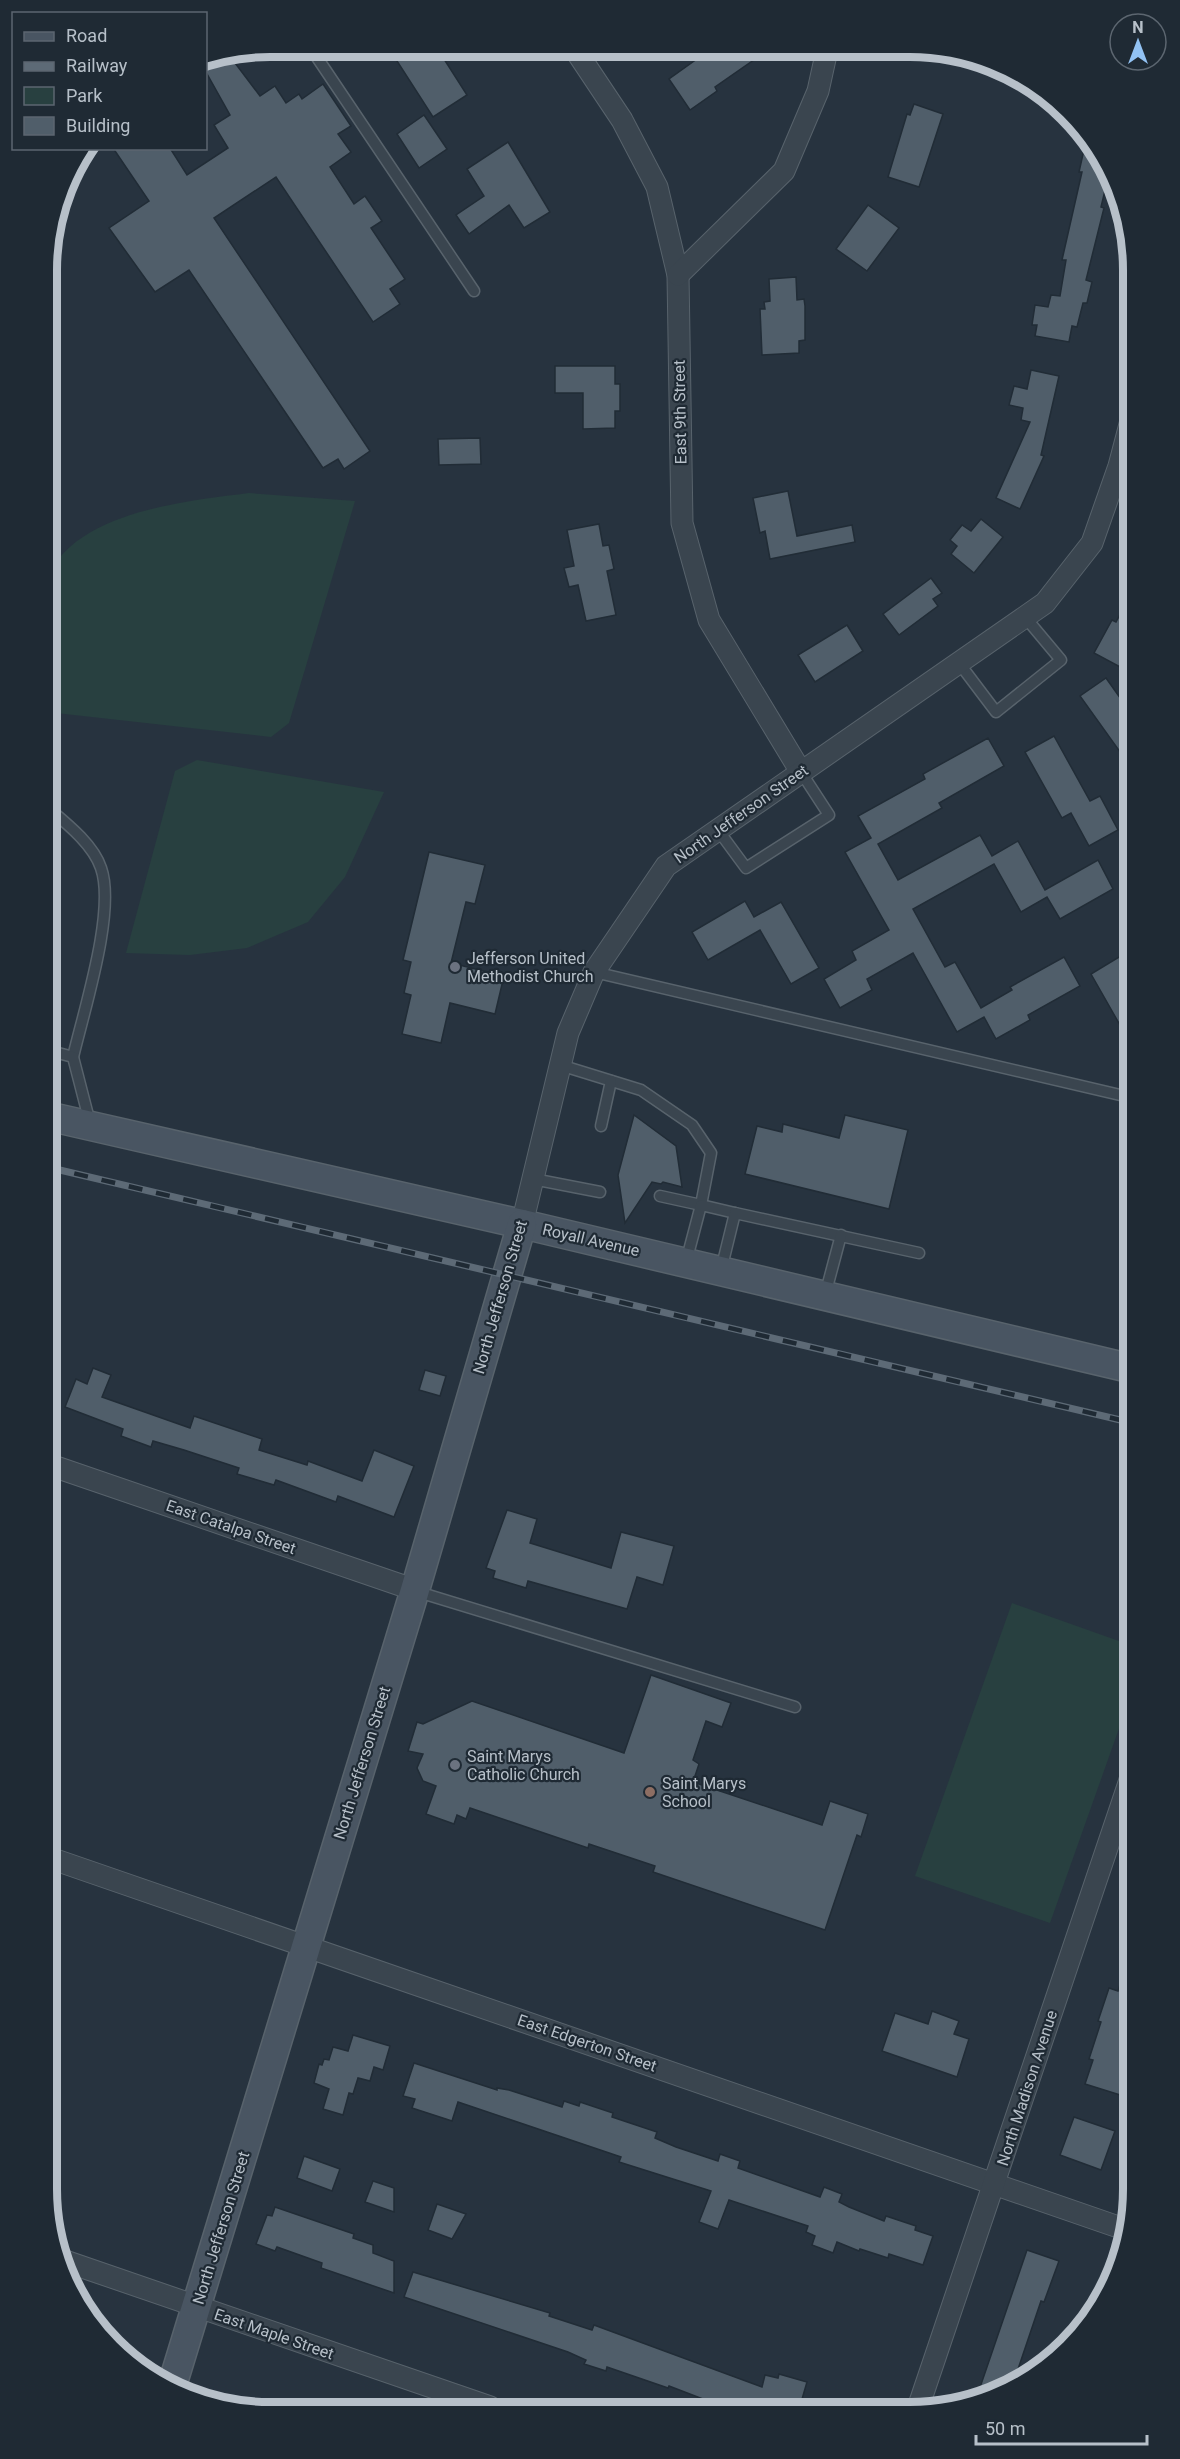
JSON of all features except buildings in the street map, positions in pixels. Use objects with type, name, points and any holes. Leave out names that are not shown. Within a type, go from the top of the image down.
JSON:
[{"type":"street","name":"East 9th Street","points":[[580,57],[622,120],[657,187],[678,275],[682,523],[709,620],[801,772]]},
{"type":"street","points":[[678,275],[784,171],[818,91],[825,57]]},
{"type":"street","name":"North Jefferson Street","points":[[174,2379],[415,1590],[522,1224],[568,1033],[594,972],[666,866],[1045,603],[1092,543],[1123,475]]},
{"type":"street","name":"Royall Avenue","points":[[57,1118],[686,1262],[1123,1367]]},
{"type":"street","name":"East Catalpa Street","points":[[57,1467],[415,1590]]},
{"type":"street","name":"North Madison Avenue","points":[[920,2402],[996,2183],[1123,1801]]},
{"type":"street","name":"East Edgerton Street","points":[[57,1860],[1119,2227]]},
{"type":"street","name":"East Maple Street","points":[[70,2263],[475,2402]]},
{"type":"lane","points":[[317,57],[474,291]]},
{"type":"lane","points":[[959,663],[996,712],[1061,660],[1025,617]]},
{"type":"lane","points":[[718,830],[746,868],[829,815],[801,772]]},
{"type":"lane","points":[[57,817],[88,847],[101,866],[106,890],[104,922],[73,1057],[91,1126]]},
{"type":"lane","points":[[594,972],[1123,1096]]},
{"type":"lane","points":[[57,1053],[73,1057]]},
{"type":"lane","points":[[560,1065],[641,1090],[692,1125],[711,1153],[686,1262]]},
{"type":"lane","points":[[601,1126],[612,1081]]},
{"type":"lane","points":[[533,1179],[600,1192]]},
{"type":"lane","points":[[660,1196],[919,1253]]},
{"type":"lane","points":[[721,1271],[735,1213]]},
{"type":"lane","points":[[825,1295],[841,1235]]},
{"type":"lane","points":[[415,1590],[795,1707]]},
{"type":"green space","points":[[249,493],[355,501],[289,723],[271,737],[57,713],[57,562],[61,555],[82,538],[107,524],[136,513],[195,500]]},
{"type":"green space","points":[[197,760],[384,792],[345,877],[308,922],[247,948],[190,955],[126,953],[175,771]]},
{"type":"green space","points":[[1012,1603],[1123,1642],[1123,1717],[1050,1923],[915,1876]]},
{"type":"railway","points":[[57,1169],[1123,1421]]},
{"type":"place","name":"Jefferson United Methodist Church","points":[[455,967]]},
{"type":"place","name":"Saint Marys Catholic Church","points":[[455,1765]]},
{"type":"place","name":"Saint Marys School","points":[[650,1792]]}]
